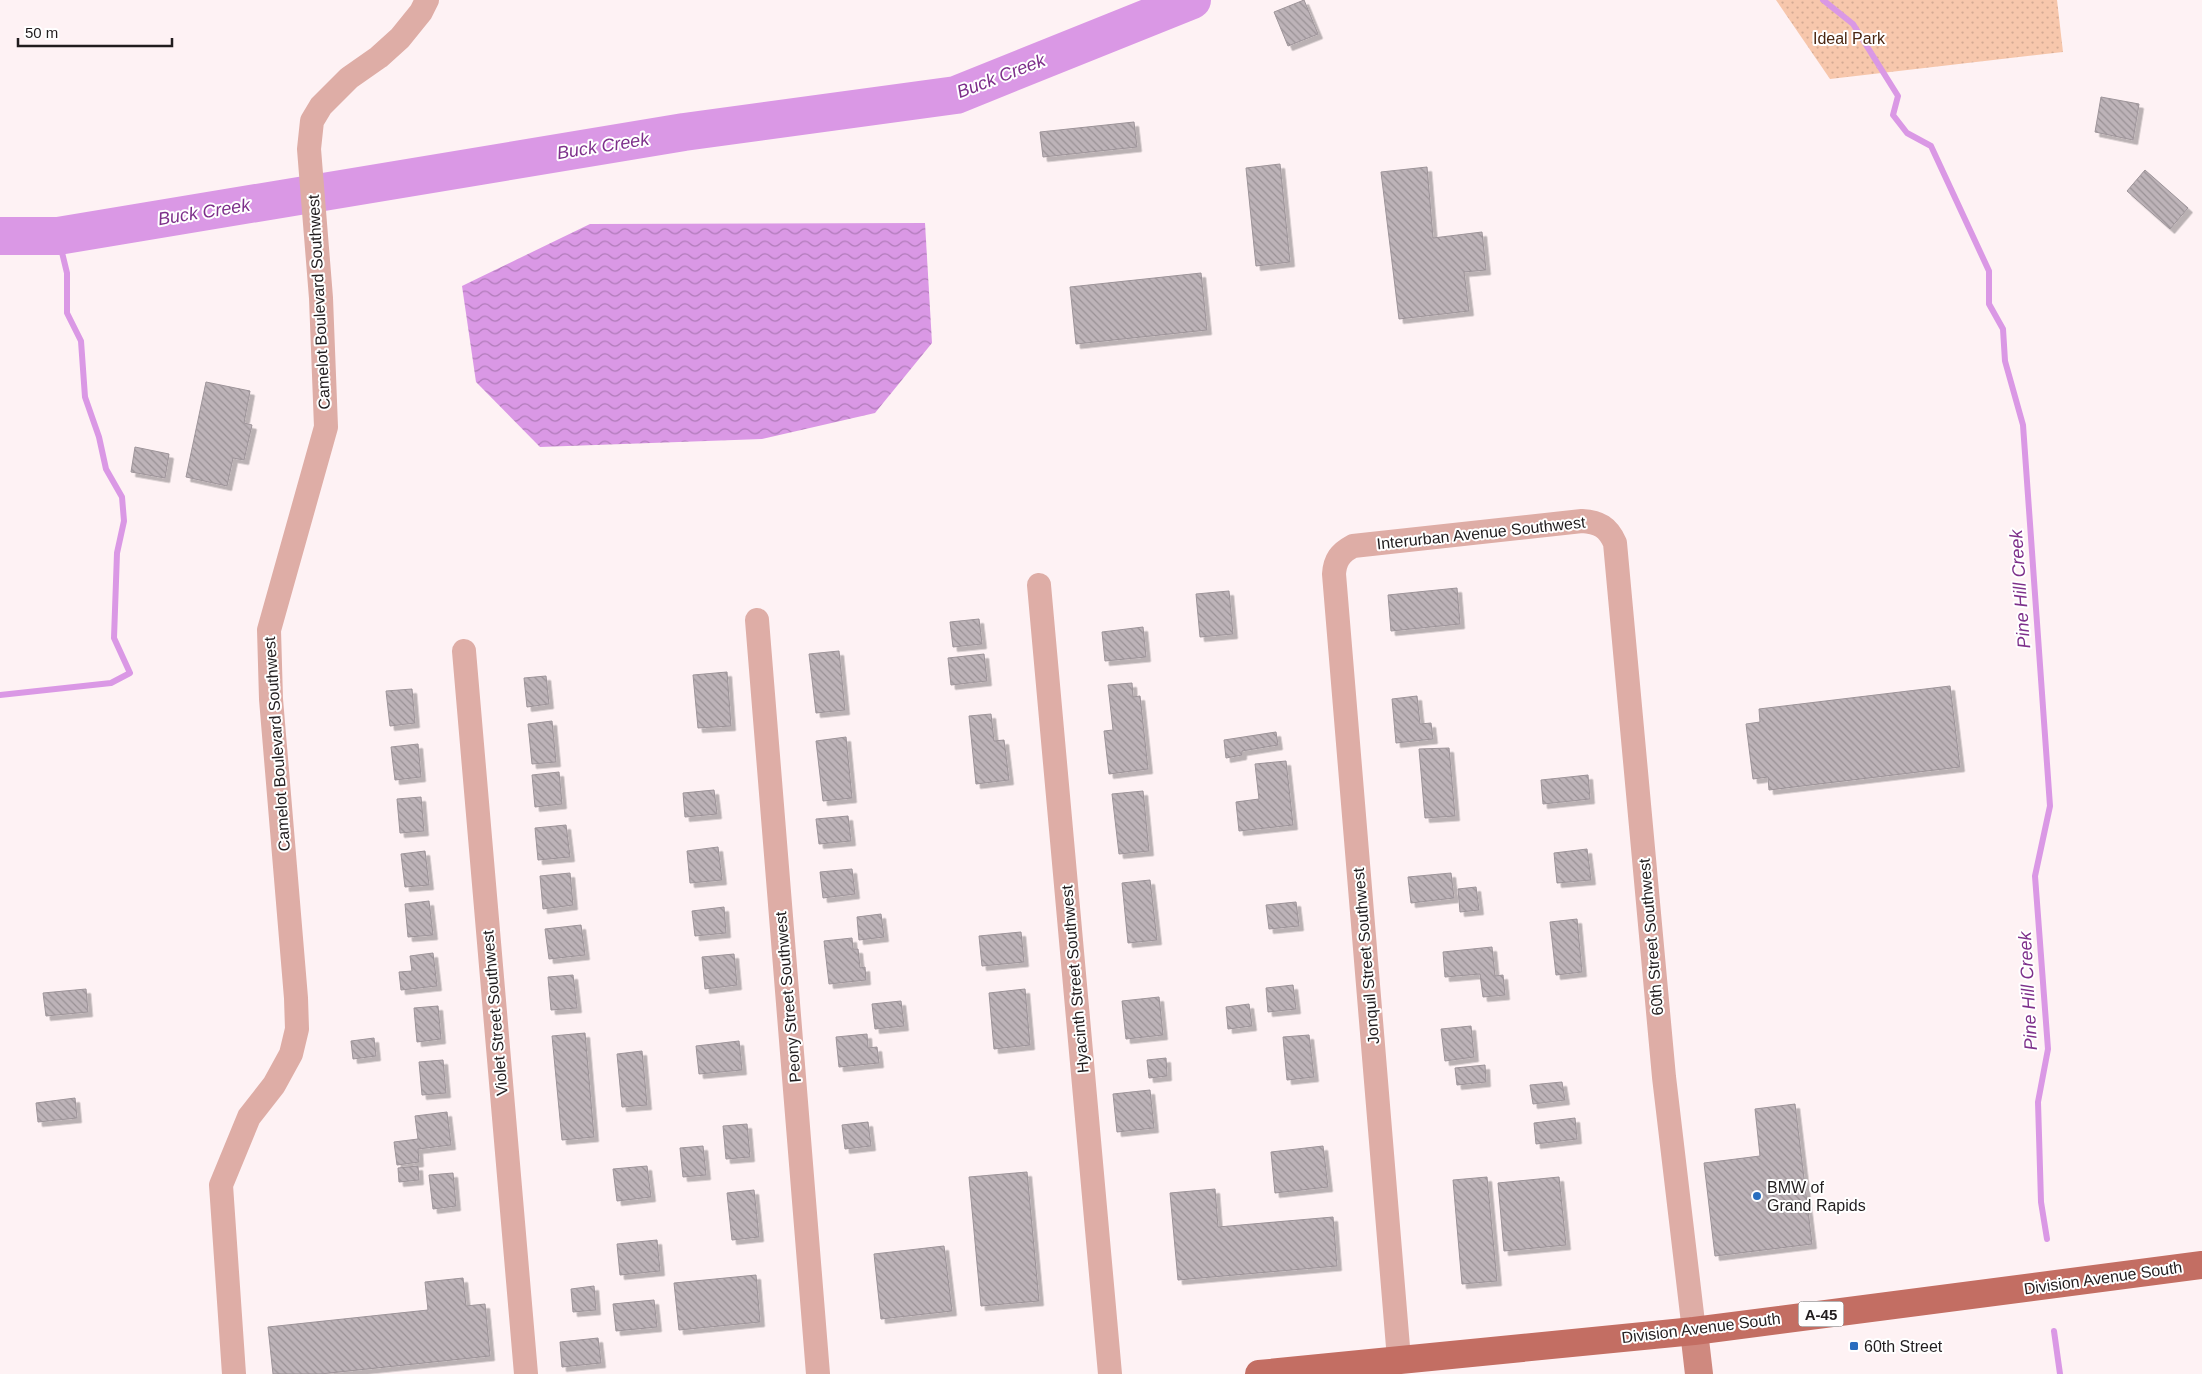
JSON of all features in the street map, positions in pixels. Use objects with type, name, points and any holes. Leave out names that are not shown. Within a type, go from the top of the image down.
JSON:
[{"type":"main road","name":"Division Avenue South","points":[[1259,1374],[1694,1330],[2202,1264]]},
{"type":"main road","points":[[1694,1330],[1699,1374]]},
{"type":"street","name":"Camelot Boulevard Southwest","points":[[234,1374],[221,1185],[249,1117],[274,1085],[291,1054],[296,1029],[296,998],[271,699],[269,630],[326,427],[325,371],[309,149],[312,121],[321,106],[349,78],[379,57],[400,38],[421,12],[426,0]]},
{"type":"street","name":"Interurban Avenue Southwest","points":[[1340,555],[1353,546],[1582,521],[1604,526],[1615,543]]},
{"type":"street","name":"60th Street Southwest","points":[[1615,543],[1664,1077],[1694,1330]]},
{"type":"street","name":"Jonquil Street Southwest","points":[[1340,555],[1335,562],[1334,574],[1399,1359]]},
{"type":"street","name":"Hyacinth Street Southwest","points":[[1039,584],[1110,1374]]},
{"type":"street","name":"Peony Street Southwest","points":[[757,620],[818,1374]]},
{"type":"street","name":"Violet Street Southwest","points":[[464,651],[526,1374]]},
{"type":"green space","name":"Ideal Park","points":[[1776,0],[2057,0],[2063,52],[1830,79]]},
{"type":"water","points":[[925,223],[932,343],[875,413],[762,439],[540,447],[476,382],[462,286],[590,224]]},
{"type":"building","points":[[1304,0],[1318,34],[1288,46],[1274,12]]},
{"type":"building","points":[[2101,97],[2139,104],[2133,140],[2095,132]]},
{"type":"building","points":[[1134,122],[1137,147],[1043,157],[1040,132]]},
{"type":"building","points":[[1280,164],[1290,262],[1256,266],[1246,168]]},
{"type":"building","points":[[1427,167],[1433,238],[1482,232],[1486,270],[1464,272],[1469,311],[1399,319],[1381,172]]},
{"type":"building","points":[[2145,170],[2188,208],[2170,229],[2127,191]]},
{"type":"building","points":[[1201,273],[1207,330],[1076,344],[1070,287]]},
{"type":"building","points":[[206,382],[250,391],[244,423],[252,425],[244,460],[233,458],[227,486],[186,477]]},
{"type":"building","points":[[135,447],[169,454],[165,478],[131,472]]},
{"type":"building","points":[[1457,588],[1460,624],[1391,631],[1388,595]]},
{"type":"building","points":[[1229,591],[1233,634],[1200,637],[1196,594]]},
{"type":"building","points":[[979,619],[982,644],[953,647],[950,622]]},
{"type":"building","points":[[1143,627],[1146,657],[1105,661],[1102,632]]},
{"type":"building","points":[[839,651],[845,710],[816,713],[809,654]]},
{"type":"building","points":[[984,654],[987,681],[951,685],[948,658]]},
{"type":"building","points":[[727,672],[731,726],[698,728],[693,675]]},
{"type":"building","points":[[546,676],[549,704],[527,707],[524,678]]},
{"type":"building","points":[[1132,683],[1133,697],[1140,696],[1148,769],[1109,774],[1104,731],[1113,730],[1108,685]]},
{"type":"building","points":[[1950,686],[1960,767],[1769,790],[1768,777],[1753,779],[1746,724],[1760,722],[1759,709]]},
{"type":"building","points":[[412,689],[415,723],[390,726],[386,691]]},
{"type":"building","points":[[1417,696],[1420,724],[1431,723],[1433,739],[1396,743],[1392,699]]},
{"type":"building","points":[[991,714],[994,741],[1004,740],[1009,780],[976,784],[969,716]]},
{"type":"building","points":[[552,721],[556,762],[532,764],[528,724]]},
{"type":"building","points":[[1276,732],[1278,745],[1242,751],[1242,755],[1226,758],[1224,740]]},
{"type":"building","points":[[846,737],[852,798],[823,801],[816,741]]},
{"type":"building","points":[[418,744],[421,777],[395,780],[391,747]]},
{"type":"building","points":[[1449,748],[1455,816],[1425,818],[1419,749]]},
{"type":"building","points":[[1286,761],[1293,825],[1239,831],[1236,802],[1259,799],[1255,764]]},
{"type":"building","points":[[559,772],[562,804],[535,807],[532,775]]},
{"type":"building","points":[[1588,775],[1590,799],[1543,804],[1541,780]]},
{"type":"building","points":[[714,790],[717,814],[685,817],[683,793]]},
{"type":"building","points":[[1143,791],[1149,851],[1119,854],[1112,794]]},
{"type":"building","points":[[421,797],[424,831],[400,833],[397,799]]},
{"type":"building","points":[[848,816],[851,841],[819,844],[816,819]]},
{"type":"building","points":[[566,825],[570,857],[538,860],[535,828]]},
{"type":"building","points":[[718,847],[722,880],[690,883],[687,851]]},
{"type":"building","points":[[1587,849],[1591,880],[1557,883],[1554,853]]},
{"type":"building","points":[[425,851],[429,885],[405,887],[401,854]]},
{"type":"building","points":[[852,869],[855,894],[823,898],[820,872]]},
{"type":"building","points":[[570,873],[573,905],[543,909],[540,876]]},
{"type":"building","points":[[1451,873],[1454,898],[1411,903],[1408,877]]},
{"type":"building","points":[[1150,880],[1157,940],[1128,943],[1122,883]]},
{"type":"building","points":[[1476,887],[1479,910],[1460,912],[1458,889]]},
{"type":"building","points":[[429,901],[433,935],[408,937],[405,904]]},
{"type":"building","points":[[1296,902],[1299,926],[1269,929],[1266,905]]},
{"type":"building","points":[[724,907],[726,933],[695,936],[692,911]]},
{"type":"building","points":[[881,914],[884,937],[859,940],[857,917]]},
{"type":"building","points":[[1577,919],[1582,972],[1556,975],[1550,922]]},
{"type":"building","points":[[581,925],[585,955],[549,959],[545,929]]},
{"type":"building","points":[[1021,932],[1024,962],[982,966],[979,936]]},
{"type":"building","points":[[852,938],[853,949],[858,949],[860,968],[865,967],[866,980],[829,984],[824,941]]},
{"type":"building","points":[[1492,947],[1495,976],[1503,975],[1505,995],[1483,997],[1480,974],[1445,977],[1443,952]]},
{"type":"building","points":[[433,953],[437,986],[401,990],[399,972],[412,971],[410,956]]},
{"type":"building","points":[[734,954],[737,985],[705,989],[702,957]]},
{"type":"building","points":[[573,975],[577,1008],[551,1010],[548,977]]},
{"type":"building","points":[[1293,985],[1296,1009],[1268,1012],[1266,988]]},
{"type":"building","points":[[86,989],[88,1012],[46,1016],[43,993]]},
{"type":"building","points":[[1025,989],[1030,1045],[994,1049],[989,993]]},
{"type":"building","points":[[1159,997],[1163,1035],[1126,1039],[1122,1001]]},
{"type":"building","points":[[901,1001],[904,1026],[875,1029],[872,1004]]},
{"type":"building","points":[[1249,1004],[1252,1026],[1228,1029],[1226,1007]]},
{"type":"building","points":[[438,1006],[441,1039],[417,1042],[414,1008]]},
{"type":"building","points":[[1471,1026],[1474,1057],[1445,1061],[1441,1029]]},
{"type":"building","points":[[585,1033],[594,1137],[562,1140],[552,1036]]},
{"type":"building","points":[[867,1034],[868,1048],[877,1047],[879,1063],[839,1067],[836,1037]]},
{"type":"building","points":[[1309,1035],[1314,1077],[1287,1080],[1283,1037]]},
{"type":"building","points":[[374,1038],[376,1056],[353,1059],[351,1041]]},
{"type":"building","points":[[739,1041],[742,1070],[699,1074],[696,1046]]},
{"type":"building","points":[[642,1051],[647,1105],[622,1107],[617,1054]]},
{"type":"building","points":[[1166,1058],[1167,1076],[1149,1078],[1147,1060]]},
{"type":"building","points":[[443,1060],[446,1093],[422,1095],[419,1062]]},
{"type":"building","points":[[1485,1065],[1486,1082],[1457,1085],[1455,1068]]},
{"type":"building","points":[[1562,1082],[1565,1100],[1533,1104],[1530,1085]]},
{"type":"building","points":[[1150,1090],[1154,1128],[1117,1132],[1113,1094]]},
{"type":"building","points":[[75,1098],[77,1118],[38,1122],[36,1103]]},
{"type":"building","points":[[1795,1104],[1812,1244],[1715,1256],[1704,1163],[1760,1156],[1755,1109]]},
{"type":"building","points":[[447,1112],[451,1145],[418,1149],[419,1162],[397,1165],[394,1142],[418,1139],[415,1116]]},
{"type":"building","points":[[1575,1118],[1577,1139],[1536,1144],[1534,1123]]},
{"type":"building","points":[[868,1122],[871,1146],[845,1149],[842,1125]]},
{"type":"building","points":[[747,1124],[750,1157],[726,1159],[723,1126]]},
{"type":"building","points":[[703,1146],[706,1175],[683,1177],[680,1148]]},
{"type":"building","points":[[1323,1146],[1328,1187],[1275,1193],[1271,1152]]},
{"type":"building","points":[[418,1166],[419,1180],[399,1182],[398,1168]]},
{"type":"building","points":[[647,1166],[651,1197],[617,1201],[613,1169]]},
{"type":"building","points":[[1027,1172],[1039,1301],[981,1306],[969,1177]]},
{"type":"building","points":[[453,1173],[456,1206],[433,1209],[429,1175]]},
{"type":"building","points":[[1487,1177],[1497,1281],[1462,1284],[1453,1180]]},
{"type":"building","points":[[1559,1177],[1566,1245],[1504,1251],[1498,1183]]},
{"type":"building","points":[[1215,1189],[1218,1227],[1333,1217],[1337,1266],[1178,1280],[1170,1193]]},
{"type":"building","points":[[754,1190],[759,1237],[732,1240],[727,1193]]},
{"type":"building","points":[[657,1240],[660,1271],[620,1275],[617,1244]]},
{"type":"building","points":[[944,1246],[952,1311],[881,1319],[874,1254]]},
{"type":"building","points":[[756,1275],[760,1322],[679,1330],[674,1283]]},
{"type":"building","points":[[463,1278],[466,1306],[485,1304],[490,1356],[320,1374],[273,1374],[268,1327],[428,1310],[425,1282]]},
{"type":"building","points":[[594,1286],[596,1310],[573,1312],[571,1289]]},
{"type":"building","points":[[654,1300],[657,1327],[616,1331],[613,1304]]},
{"type":"building","points":[[598,1338],[601,1363],[562,1367],[560,1342]]},
{"type":"waterway","name":"Buck Creek","points":[[0,236],[58,236],[684,132],[956,95],[1192,0]]},
{"type":"waterway","name":"Pine Hill Creek","points":[[1823,0],[1853,24],[1898,96],[1893,115],[1907,133],[1931,146],[1989,271],[1989,304],[2003,329],[2005,361],[2023,425],[2050,806],[2035,876],[2048,1049],[2038,1102],[2041,1202],[2047,1239]]},
{"type":"waterway","points":[[0,695],[111,683],[130,673],[114,638],[117,553],[124,521],[122,497],[106,469],[99,437],[85,397],[81,341],[67,313],[67,273],[58,236]]},
{"type":"waterway","name":"Pine Hill Creek","points":[[2054,1331],[2060,1374]]},
{"type":"place","name":"BMW of Grand Rapids","points":[[1757,1196]]},
{"type":"place","name":"60th Street","points":[[1854,1346]]}]
